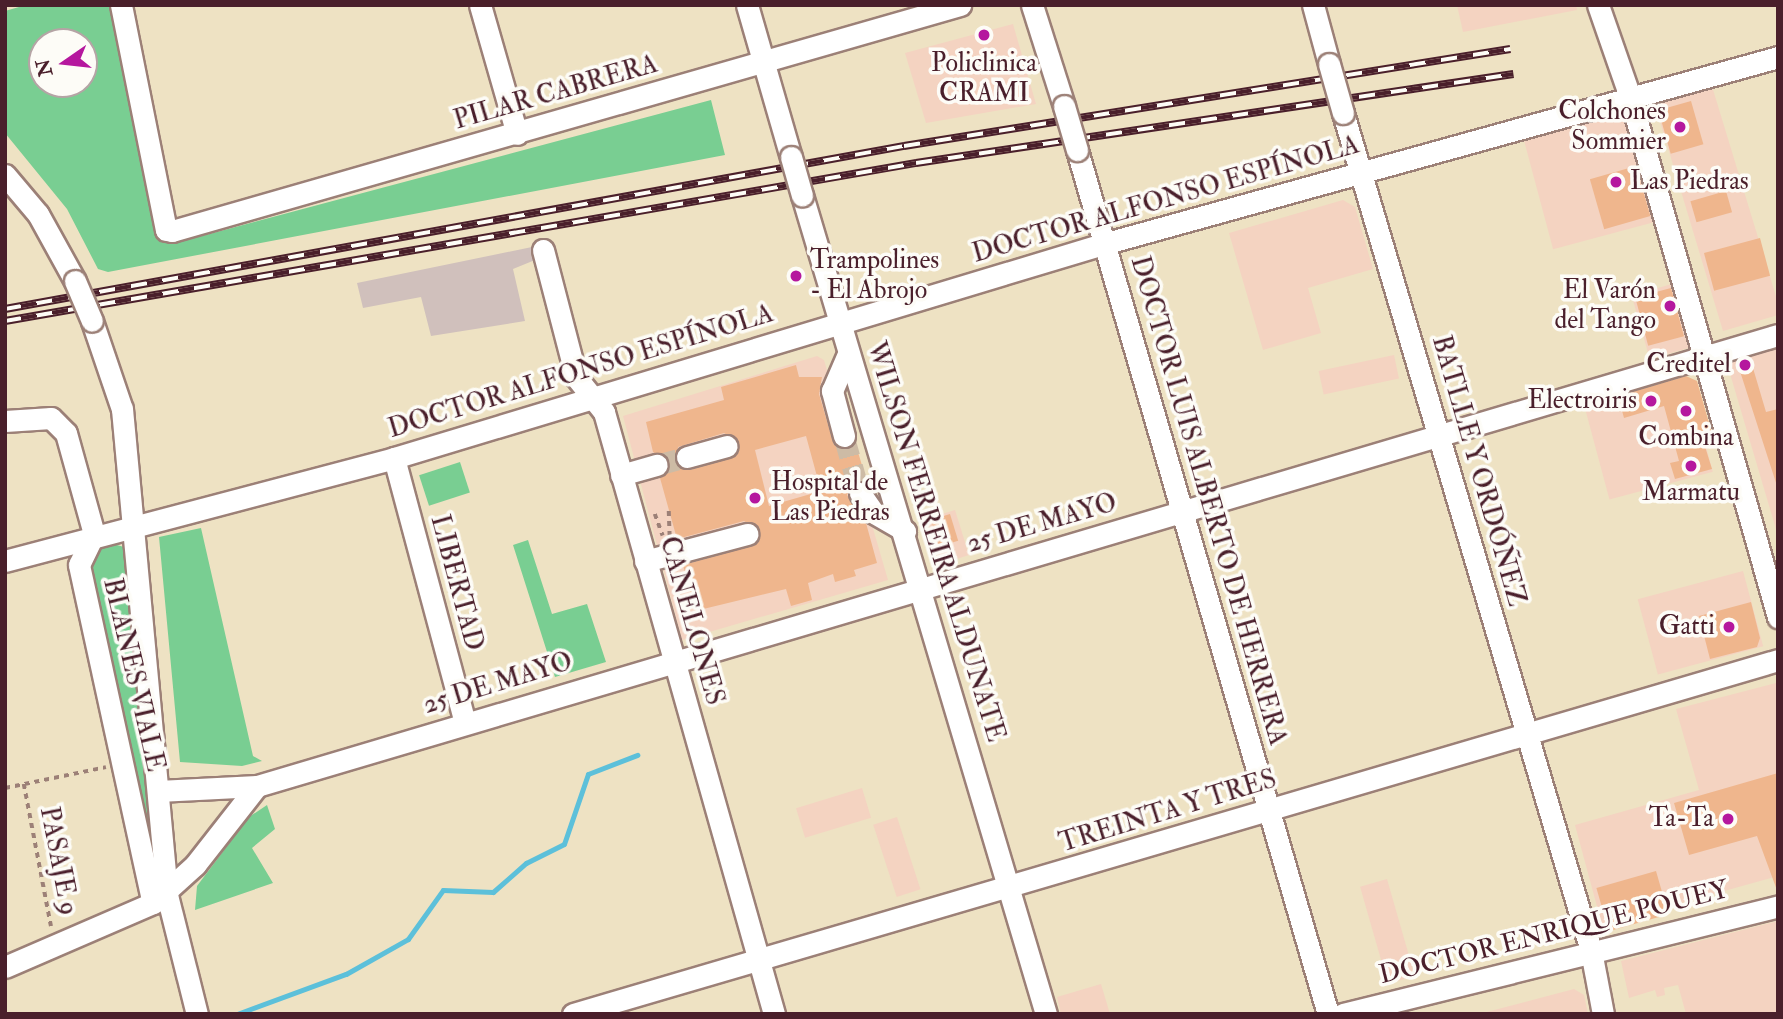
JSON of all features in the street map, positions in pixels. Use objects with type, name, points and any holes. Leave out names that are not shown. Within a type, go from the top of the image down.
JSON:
[{"type":"street","name":"PILAR CABRERA","points":[[121,5],[166,230],[765,64],[960,5]]},
{"type":"street","points":[[480,5],[517,134]]},
{"type":"street","name":"WILSON FERREIRA ALDUNATE","points":[[747,5],[848,354],[923,588],[1007,888],[1046,1014]]},
{"type":"street","name":"DOCTOR LUIS ALBERTO DE HERRERA","points":[[1032,5],[1077,150],[1328,1014]]},
{"type":"street","name":"BATLLE Y ORDÓÑEZ","points":[[1313,5],[1591,951],[1603,1014]]},
{"type":"street","points":[[1598,5],[1630,97],[1701,357],[1778,617]]},
{"type":"street","name":"DOCTOR ALFONSO ESPÍNOLA","points":[[5,561],[94,534],[136,528],[394,458],[591,395],[1103,244],[1778,57]]},
{"type":"street","points":[[5,175],[38,215],[75,281],[93,321],[122,409],[136,528],[158,791],[160,899],[197,1014]]},
{"type":"street","name":"CANELONES","points":[[543,250],[576,377],[604,412],[774,1014]]},
{"type":"street","name":"25 DE MAYO","points":[[158,791],[257,786],[1181,513],[1438,433],[1778,335]]},
{"type":"street","points":[[844,436],[832,391],[848,354]]},
{"type":"street","points":[[5,421],[51,418],[66,433],[94,534]]},
{"type":"street","points":[[687,457],[727,446]]},
{"type":"street","name":"LIBERTAD","points":[[394,458],[465,723]]},
{"type":"street","points":[[621,475],[657,465]]},
{"type":"street","points":[[860,494],[874,513],[905,531]]},
{"type":"street","name":"BLANES VIALE","points":[[94,534],[79,565],[160,899]]},
{"type":"street","points":[[645,561],[747,534]]},
{"type":"street","name":"TREINTA Y TRES","points":[[573,1014],[1269,811],[1525,732],[1778,660]]},
{"type":"street","points":[[5,967],[160,899],[257,786]]},
{"type":"street","name":"DOCTOR ENRIQUE POUEY","points":[[1343,1014],[1778,906]]},
{"type":"path","points":[[629,503],[648,498],[668,543],[668,511]]},
{"type":"path","points":[[5,788],[125,763]]},
{"type":"path","name":"PASAJE 9","points":[[24,784],[54,946]]},
{"type":"shaded area","points":[[1457,5],[1576,5],[1577,10],[1463,32]]},
{"type":"shaded area","points":[[1013,24],[1036,104],[926,123],[905,53]]},
{"type":"shaded area","points":[[1711,83],[1778,303],[1778,315],[1723,331],[1653,98]]},
{"type":"shaded area","points":[[1624,108],[1655,222],[1553,249],[1523,135]]},
{"type":"shaded area","points":[[1343,200],[1355,207],[1373,269],[1308,288],[1321,333],[1263,350],[1229,233]]},
{"type":"shaded area","points":[[532,247],[535,260],[513,269],[525,321],[431,336],[421,297],[363,308],[357,283]]},
{"type":"shaded area","points":[[1672,284],[1690,347],[1650,359],[1632,296]]},
{"type":"shaded area","points":[[1778,345],[1778,536],[1726,360]]},
{"type":"shaded area","points":[[1394,355],[1399,378],[1324,394],[1319,371]]},
{"type":"shaded area","name":"Hospital de Las Piedras","points":[[817,356],[824,360],[888,580],[682,640],[623,416]]},
{"type":"shaded area","points":[[1689,383],[1713,472],[1609,500],[1586,411]]},
{"type":"shaded area","points":[[955,510],[969,555],[947,562],[939,559],[926,519]]},
{"type":"shaded area","points":[[1743,571],[1763,646],[1658,675],[1638,599]]},
{"type":"shaded area","points":[[1776,683],[1778,876],[1602,925],[1575,825],[1699,790],[1676,709]]},
{"type":"shaded area","points":[[862,788],[871,818],[805,838],[796,808]]},
{"type":"shaded area","points":[[897,817],[920,889],[897,897],[873,825]]},
{"type":"shaded area","points":[[1387,879],[1415,976],[1388,984],[1360,887]]},
{"type":"shaded area","points":[[1778,921],[1778,1014],[1686,1014],[1678,985],[1664,988],[1665,995],[1657,997],[1655,990],[1629,998],[1621,961]]},
{"type":"shaded area","points":[[1101,984],[1110,1014],[1061,1014],[1057,997]]},
{"type":"shaded area","points":[[1574,989],[1584,995],[1588,1014],[1479,1014]]},
{"type":"green space","points":[[26,5],[111,5],[158,234],[172,244],[711,100],[725,155],[108,272],[98,269],[67,209],[5,133],[5,11]]},
{"type":"green space","points":[[460,462],[470,492],[429,506],[419,475]]},
{"type":"green space","points":[[201,528],[253,756],[262,761],[242,766],[180,762],[159,537]]},
{"type":"green space","points":[[528,540],[552,614],[587,604],[606,662],[555,677],[513,545]]},
{"type":"green space","points":[[110,543],[124,547],[158,879],[87,556]]},
{"type":"green space","points":[[267,805],[275,829],[252,848],[273,883],[195,910],[197,886],[249,817]]},
{"type":"building","name":"Colchones Sommier","points":[[1691,101],[1703,144],[1671,154],[1658,110]]},
{"type":"building","points":[[1636,166],[1650,216],[1604,229],[1590,179]]},
{"type":"building","points":[[1726,191],[1732,212],[1696,222],[1690,201]]},
{"type":"building","points":[[1760,238],[1770,276],[1714,291],[1704,253]]},
{"type":"building","points":[[1671,288],[1684,336],[1648,346],[1635,298]]},
{"type":"building","points":[[1750,358],[1766,412],[1778,409],[1778,489],[1737,362]]},
{"type":"building","name":"Hospital de Las Piedras","points":[[796,365],[799,377],[822,377],[819,394],[834,445],[847,449],[855,442],[867,482],[853,482],[847,495],[866,523],[877,563],[854,570],[856,576],[835,582],[833,574],[808,583],[812,600],[791,606],[786,589],[695,611],[683,565],[751,546],[760,531],[744,521],[677,539],[660,478],[670,462],[653,452],[646,422],[724,400],[721,387]],"holes":[[[724,433],[739,442],[736,456],[690,470],[677,466],[678,447]],[[806,436],[821,491],[769,506],[755,450]]]},
{"type":"building","points":[[1686,376],[1697,381],[1713,437],[1703,440],[1712,469],[1675,479],[1670,463],[1679,461],[1664,406],[1624,418],[1618,396]]},
{"type":"building","points":[[950,514],[958,541],[939,547],[931,520]]},
{"type":"building","name":"Gatti","points":[[1751,602],[1760,638],[1757,647],[1710,659],[1699,616]]},
{"type":"building","name":"Ta-Ta","points":[[1778,773],[1778,893],[1757,836],[1689,855],[1674,803]]},
{"type":"building","points":[[1656,871],[1668,914],[1609,931],[1596,888]]},
{"type":"waterway","points":[[237,1014],[346,974],[408,939],[443,890],[493,892],[526,863],[564,844],[588,774],[637,755]]},
{"type":"tunnel","points":[[844,436],[860,493]]},
{"type":"tunnel","points":[[657,465],[687,457]]},
{"type":"railway","points":[[5,309],[904,146],[1510,49]]},
{"type":"railway","points":[[5,321],[916,163],[1513,74]]},
{"type":"place","name":"Policlinica CRAMI","points":[[984,35]]},
{"type":"place","name":"Colchones Sommier","points":[[1680,127]]},
{"type":"place","name":"Las Piedras","points":[[1616,182]]},
{"type":"place","name":"Trampolines - El Abrojo","points":[[796,276]]},
{"type":"place","name":"El Varón del Tango","points":[[1670,306]]},
{"type":"place","name":"Creditel","points":[[1745,365]]},
{"type":"place","name":"Electroiris","points":[[1651,401]]},
{"type":"place","name":"Combina","points":[[1686,411]]},
{"type":"place","name":"Marmatu","points":[[1691,466]]},
{"type":"place","name":"Hospital de Las Piedras","points":[[755,498]]},
{"type":"place","name":"Gatti","points":[[1729,627]]},
{"type":"place","name":"Ta-Ta","points":[[1728,819]]}]
